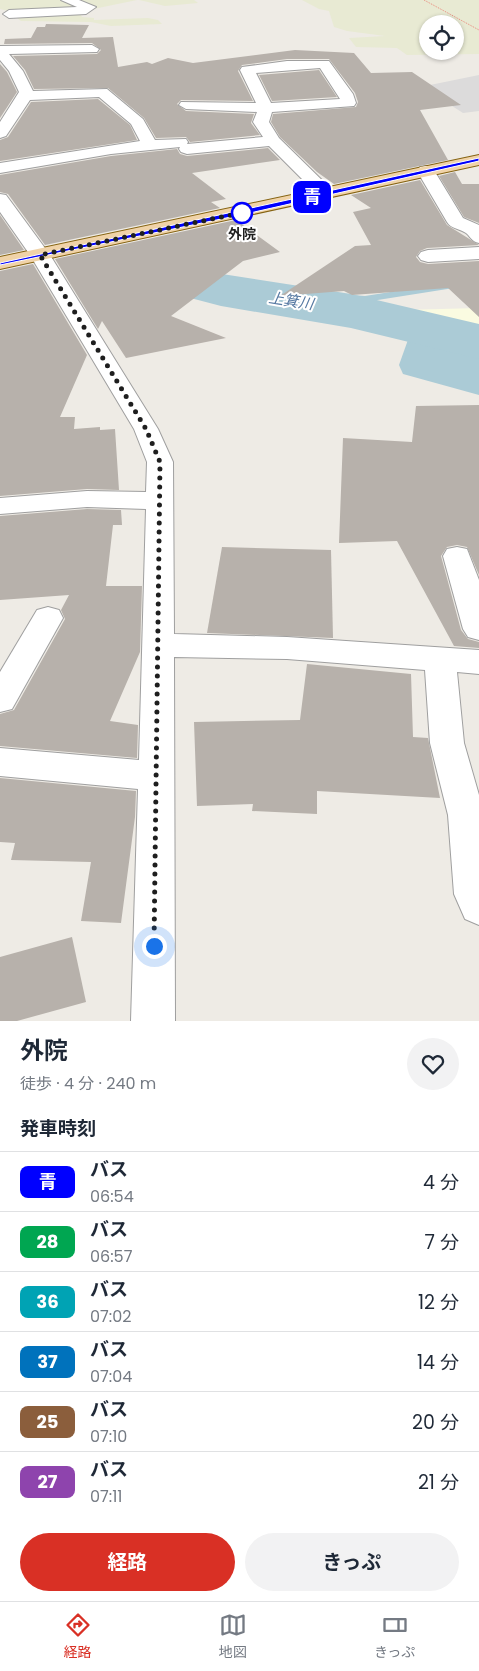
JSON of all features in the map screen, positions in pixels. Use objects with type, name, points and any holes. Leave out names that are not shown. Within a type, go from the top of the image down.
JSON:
[{"type":"main road","points":[[0,263],[250,211],[479,160]]},
{"type":"street","points":[[7,18],[86,10],[90,7],[67,0]]},
{"type":"street","points":[[2,56],[92,49]]},
{"type":"street","points":[[2,56],[22,79],[26,92],[2,128]]},
{"type":"street","points":[[186,105],[266,108],[349,103],[346,94],[324,64],[287,65],[247,70],[266,108],[261,122],[273,141],[326,193]]},
{"type":"street","points":[[24,96],[102,92],[138,122],[150,145]]},
{"type":"street","points":[[0,168],[111,149],[150,145],[183,146],[273,141]]},
{"type":"street","points":[[426,171],[448,223]]},
{"type":"street","points":[[0,199],[40,255],[146,429],[160,462],[153,1021]]},
{"type":"street","points":[[448,223],[479,221]]},
{"type":"street","points":[[448,223],[473,229],[479,237]]},
{"type":"street","points":[[428,256],[479,253]]},
{"type":"street","points":[[0,506],[87,499],[159,500]]},
{"type":"street","points":[[457,556],[479,629]]},
{"type":"street","points":[[0,700],[48,618]]},
{"type":"street","points":[[157,645],[287,648],[479,662]]},
{"type":"street","points":[[440,659],[447,742],[466,815],[473,827],[474,894],[479,907]]},
{"type":"street","points":[[0,762],[156,776]]},
{"type":"path","points":[[424,0],[479,30]]},
{"type":"shaded area","points":[[0,0],[137,0],[79,12],[82,17],[94,18],[94,20],[148,18],[158,20],[162,24],[111,26],[91,22],[21,21],[8,11],[0,9]]},
{"type":"shaded area","points":[[139,0],[194,0],[198,3],[165,6]]},
{"type":"shaded area","points":[[302,0],[479,0],[479,54],[464,54],[464,15],[419,15],[419,55],[407,55],[397,48],[356,47],[349,38],[385,36],[347,31],[334,27],[329,11],[319,9]]},
{"type":"shaded area","points":[[479,75],[479,111],[463,113],[449,104],[430,85]]},
{"type":"shaded area","points":[[479,308],[479,333],[403,310]]},
{"type":"water","points":[[409,337],[479,354],[479,395],[403,374],[399,365]]},
{"type":"building","points":[[46,24],[89,25],[82,38],[113,37],[118,67],[147,62],[152,64],[168,58],[193,63],[295,50],[354,53],[371,73],[412,72],[461,105],[420,110],[448,160],[334,184],[317,172],[280,137],[271,122],[273,114],[356,107],[358,102],[355,93],[329,59],[287,59],[242,65],[238,71],[253,101],[181,100],[177,104],[186,111],[254,114],[251,123],[260,135],[190,142],[186,137],[156,138],[144,118],[108,88],[34,89],[25,70],[13,56],[97,54],[101,50],[92,43],[4,44],[5,39],[31,38],[37,27],[45,27]]},
{"type":"building","points":[[0,64],[7,72],[17,92],[0,118]]},
{"type":"building","points":[[319,70],[337,97],[272,101],[259,75]]},
{"type":"building","points":[[98,99],[130,125],[137,140],[0,161],[0,140],[8,137],[31,102]]},
{"type":"building","points":[[268,148],[280,160],[192,173],[226,199],[211,202],[220,208],[45,245],[8,194],[0,192],[0,175],[111,156],[177,149],[180,154],[187,156]]},
{"type":"building","points":[[455,172],[462,184],[479,184],[479,223],[464,217],[439,176]]},
{"type":"building","points":[[420,180],[447,225],[479,245],[427,248],[420,251],[416,257],[420,262],[428,264],[479,261],[479,317],[448,288],[352,295],[344,291],[280,296],[355,246],[371,245],[353,212],[371,208],[351,195]]},
{"type":"building","points":[[0,215],[24,250],[0,255]]},
{"type":"building","points":[[236,220],[280,252],[243,261],[171,316],[226,338],[126,358],[102,321],[98,329],[55,259]]},
{"type":"building","points":[[33,264],[87,355],[60,417],[75,417],[74,429],[100,427],[100,430],[115,429],[119,490],[87,489],[0,496],[0,271]]},
{"type":"building","points":[[479,405],[479,575],[467,547],[457,545],[447,547],[441,556],[461,630],[468,639],[479,642],[479,648],[454,646],[397,541],[339,543],[343,438],[412,442],[416,406]]},
{"type":"building","points":[[87,509],[121,510],[122,525],[113,525],[106,586],[142,586],[140,652],[110,721],[138,725],[137,758],[0,746],[0,714],[14,710],[65,619],[61,610],[69,595],[0,600],[0,516]]},
{"type":"building","points":[[222,547],[331,550],[333,638],[207,633]]},
{"type":"building","points":[[307,664],[411,674],[413,737],[428,738],[440,798],[317,791],[317,814],[252,811],[253,804],[197,806],[194,722],[300,720]]},
{"type":"building","points":[[0,778],[136,791],[135,817],[121,923],[81,921],[91,862],[11,860],[15,843],[0,842]]},
{"type":"building","points":[[72,937],[86,1002],[17,1021],[0,1021],[0,957]]},
{"type":"waterway","name":"上箕川","points":[[113,262],[221,290],[351,311],[479,342]]},
{"type":"waterway","points":[[327,307],[332,300],[339,297],[365,299],[479,281]]},
{"type":"waterway","points":[[439,343],[447,333]]},
{"type":"waterway","points":[[470,351],[479,342]]},
{"type":"bus line","name":"青","points":[[0,263],[250,211],[479,160]]},
{"type":"place","name":"外院","points":[[242,213]]},
{"type":"route","points":[[154,946],[160,462],[146,429],[40,255],[250,211],[242,213]]}]
